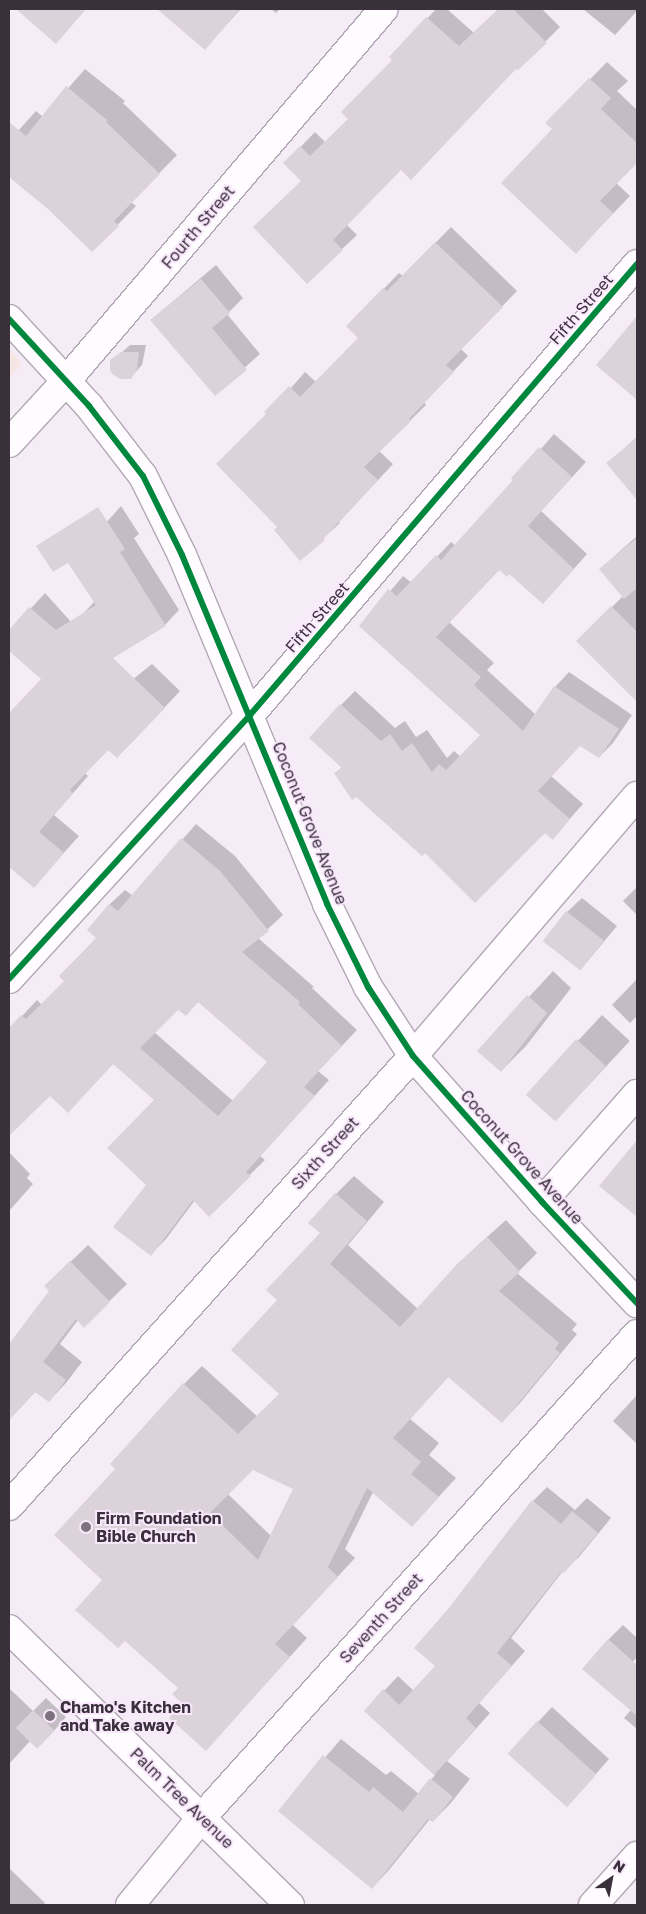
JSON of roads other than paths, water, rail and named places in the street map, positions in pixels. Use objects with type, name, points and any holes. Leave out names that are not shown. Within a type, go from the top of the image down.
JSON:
[{"type":"street","name":"Fourth Street","points":[[9,443],[66,382],[384,9]]},
{"type":"street","name":"Fifth Street","points":[[9,979],[250,715],[637,264]]},
{"type":"street","name":"Coconut Grove Avenue","points":[[9,319],[89,406],[143,476],[182,555],[327,904],[368,988],[413,1056],[542,1202],[637,1303]]},
{"type":"street","name":"Sixth Street","points":[[9,1506],[413,1056],[637,796]]},
{"type":"street","points":[[542,1202],[637,1094]]},
{"type":"street","name":"Seventh Street","points":[[130,1905],[202,1817],[637,1334]]},
{"type":"street","name":"Palm Tree Avenue","points":[[9,1629],[290,1905]]},
{"type":"street","points":[[593,1905],[637,1856]]},
{"type":"place","name":"Firm Foundation Bible Church","points":[[86,1527]]},
{"type":"place","name":"Chamo's Kitchen and Take away","points":[[50,1716]]}]
